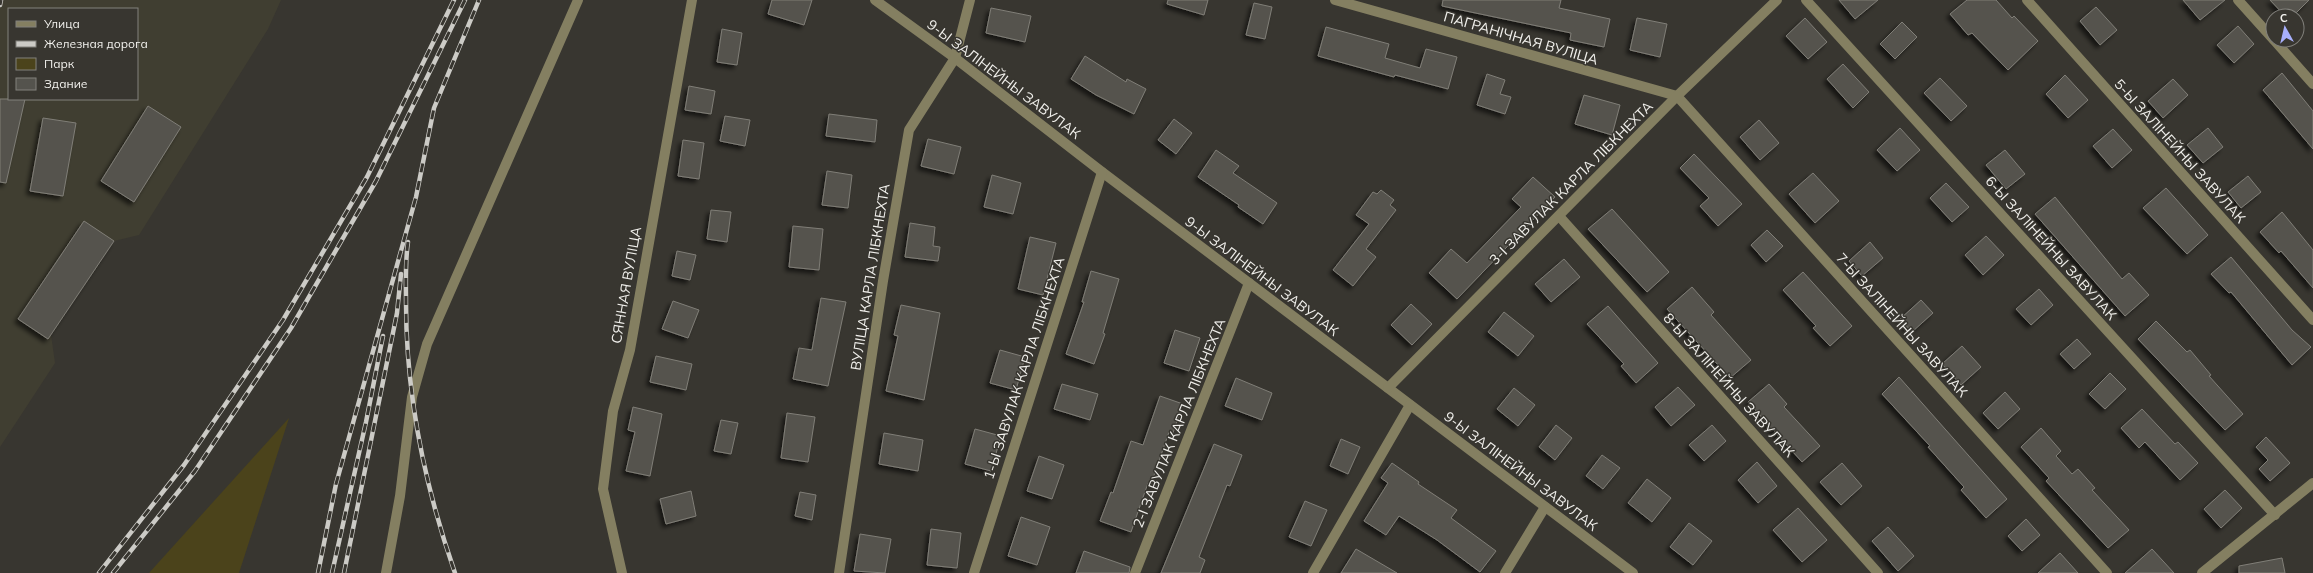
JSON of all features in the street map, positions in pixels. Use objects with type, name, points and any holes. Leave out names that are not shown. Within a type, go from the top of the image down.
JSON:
[{"type":"street","points":[[386,573],[400,496],[412,397],[427,344],[578,0]]},
{"type":"street","name":"СЯННАЯ ВУЛІЦА","points":[[622,573],[603,489],[613,411],[630,350],[692,0]]},
{"type":"street","name":"9-Ы ЗАЛІНЕЙНЫ ЗАВУЛАК","points":[[875,0],[955,58],[1102,172],[1633,573]]},
{"type":"street","name":"ВУЛІЦА КАРЛА ЛІБКНЕХТА","points":[[839,573],[883,281],[909,130],[955,58],[970,0]]},
{"type":"street","name":"ПАГРАНІЧНАЯ ВУЛІЦА","points":[[1335,0],[1677,96]]},
{"type":"street","name":"3-І ЗАВУЛАК КАРЛА ЛІБКНЕХТА","points":[[1388,388],[1677,96],[1777,0]]},
{"type":"street","name":"6-Ы ЗАЛІНЕЙНЫ ЗАВУЛАК","points":[[1806,0],[2275,515]]},
{"type":"street","name":"5-Ы ЗАЛІНЕЙНЫ ЗАВУЛАК","points":[[2027,0],[2313,320]]},
{"type":"street","points":[[2238,0],[2265,31]]},
{"type":"street","points":[[2280,48],[2313,84]]},
{"type":"street","name":"7-Ы ЗАЛІНЕЙНЫ ЗАВУЛАК","points":[[1677,96],[2107,573]]},
{"type":"street","name":"1-Ы ЗАВУЛАК КАРЛА ЛІБКНЕХТА","points":[[974,573],[1102,172]]},
{"type":"street","name":"8-Ы ЗАЛІНЕЙНЫ ЗАВУЛАК","points":[[1559,216],[1878,573]]},
{"type":"street","name":"2-І ЗАВУЛАК КАРЛА ЛІБКНЕХТА","points":[[1134,573],[1249,283]]},
{"type":"street","points":[[1313,573],[1410,405]]},
{"type":"street","points":[[2202,573],[2313,483]]},
{"type":"street","points":[[1506,573],[1545,507]]},
{"type":"shaded area","points":[[0,0],[281,0],[268,29],[139,235],[114,241],[51,335],[55,363],[0,447]]},
{"type":"green space","points":[[289,418],[239,573],[149,573]]},
{"type":"building","points":[[772,0],[812,0],[804,25],[768,14]]},
{"type":"building","points":[[1168,0],[1208,0],[1204,15],[1167,4]]},
{"type":"building","points":[[1443,0],[1561,0],[1559,8],[1610,19],[1604,47],[1570,40],[1571,33],[1442,6]]},
{"type":"building","points":[[1839,0],[1878,0],[1855,19]]},
{"type":"building","points":[[1967,0],[1996,0],[2012,18],[2014,16],[2038,41],[2008,70],[1972,33],[1968,35],[1950,14]]},
{"type":"building","points":[[2183,0],[2225,0],[2200,20]]},
{"type":"building","points":[[2270,0],[2309,0],[2301,8],[2278,8]]},
{"type":"building","points":[[1254,3],[1272,7],[1265,39],[1246,35]]},
{"type":"building","points":[[2096,7],[2117,30],[2100,45],[2080,21]]},
{"type":"building","points":[[991,8],[1031,16],[1025,42],[986,33]]},
{"type":"building","points":[[1637,18],[1667,24],[1660,57],[1630,50]]},
{"type":"building","points":[[1805,18],[1827,42],[1808,59],[1786,36]]},
{"type":"building","points":[[1902,22],[1917,37],[1895,59],[1880,44]]},
{"type":"building","points":[[2238,26],[2254,44],[2234,63],[2217,45]]},
{"type":"building","points":[[1326,27],[1389,44],[1385,58],[1420,68],[1426,49],[1457,57],[1448,89],[1395,75],[1394,77],[1318,56]]},
{"type":"building","points":[[722,29],[742,33],[737,65],[717,62]]},
{"type":"building","points":[[1085,56],[1126,82],[1127,79],[1146,89],[1134,114],[1096,95],[1071,79]]},
{"type":"building","points":[[1843,64],[1869,92],[1853,108],[1827,79]]},
{"type":"building","points":[[2282,73],[2313,111],[2313,149],[2263,90]]},
{"type":"building","points":[[1487,74],[1505,80],[1500,94],[1511,97],[1505,114],[1477,105]]},
{"type":"building","points":[[2065,75],[2088,100],[2068,118],[2046,94]]},
{"type":"building","points":[[1940,78],[1967,106],[1951,121],[1924,93]]},
{"type":"building","points":[[2173,79],[2188,95],[2163,118],[2148,101]]},
{"type":"building","points":[[689,86],[715,91],[711,114],[685,110]]},
{"type":"building","points":[[1584,95],[1620,105],[1612,135],[1575,124]]},
{"type":"building","points":[[0,99],[25,100],[6,183],[0,182]]},
{"type":"building","points":[[148,106],[181,127],[134,202],[101,181]]},
{"type":"building","points":[[829,114],[877,120],[875,142],[826,136]]},
{"type":"building","points":[[725,116],[750,120],[745,146],[720,141]]},
{"type":"building","points":[[43,118],[76,123],[63,196],[30,191]]},
{"type":"building","points":[[1174,119],[1192,133],[1176,154],[1158,140]]},
{"type":"building","points":[[1759,120],[1779,143],[1760,160],[1740,137]]},
{"type":"building","points":[[1900,128],[1920,150],[1897,171],[1877,150]]},
{"type":"building","points":[[2208,128],[2223,147],[2203,163],[2187,145]]},
{"type":"building","points":[[2113,129],[2132,150],[2112,168],[2093,146]]},
{"type":"building","points":[[928,139],[961,147],[954,174],[921,166]]},
{"type":"building","points":[[683,140],[704,143],[699,179],[678,176]]},
{"type":"building","points":[[1216,150],[1239,166],[1233,173],[1277,203],[1263,224],[1238,207],[1239,205],[1198,177]]},
{"type":"building","points":[[2005,150],[2025,174],[2006,189],[1986,165]]},
{"type":"building","points":[[1694,154],[1742,204],[1718,226],[1700,206],[1709,198],[1680,168]]},
{"type":"building","points":[[827,171],[852,175],[848,208],[822,205]]},
{"type":"building","points":[[1813,173],[1839,201],[1815,223],[1789,194]]},
{"type":"building","points":[[992,175],[1021,183],[1013,214],[984,207]]},
{"type":"building","points":[[2248,176],[2261,192],[2241,208],[2228,192]]},
{"type":"building","points":[[1533,177],[1555,197],[1457,299],[1429,273],[1451,249],[1467,263],[1521,207],[1512,199]]},
{"type":"building","points":[[1946,183],[1969,207],[1952,222],[1930,198]]},
{"type":"building","points":[[2166,188],[2208,235],[2187,254],[2143,208]]},
{"type":"building","points":[[1381,190],[1394,200],[1390,205],[1396,210],[1366,249],[1376,257],[1353,286],[1333,270],[1369,224],[1356,215],[1373,192],[1377,194]]},
{"type":"building","points":[[2055,197],[2122,279],[2129,273],[2149,295],[2125,316],[2035,214]]},
{"type":"building","points":[[1612,209],[1669,272],[1647,292],[1588,229]]},
{"type":"building","points":[[711,210],[731,212],[727,242],[707,239]]},
{"type":"building","points":[[2282,212],[2313,250],[2313,288],[2281,251],[2279,253],[2260,232]]},
{"type":"building","points":[[84,221],[114,241],[48,339],[18,319]]},
{"type":"building","points":[[910,223],[935,227],[933,246],[940,247],[938,261],[905,257]]},
{"type":"building","points":[[793,226],[823,229],[819,270],[789,267]]},
{"type":"building","points":[[1767,230],[1783,246],[1766,262],[1751,245]]},
{"type":"building","points":[[1986,236],[2004,255],[1983,275],[1965,255]]},
{"type":"building","points":[[1030,237],[1056,243],[1043,295],[1018,289]]},
{"type":"building","points":[[1870,242],[1883,258],[1862,276],[1849,261]]},
{"type":"building","points":[[677,251],[696,255],[690,280],[672,276]]},
{"type":"building","points":[[2231,257],[2292,330],[2311,347],[2292,365],[2231,292],[2229,293],[2211,274]]},
{"type":"building","points":[[1564,259],[1580,277],[1551,302],[1535,284]]},
{"type":"building","points":[[1091,271],[1119,279],[1103,333],[1105,334],[1094,364],[1066,354],[1084,302],[1082,302]]},
{"type":"building","points":[[1803,272],[1852,326],[1830,346],[1813,328],[1816,326],[1783,290]]},
{"type":"building","points":[[1692,287],[1714,312],[1711,315],[1751,360],[1730,378],[1667,309]]},
{"type":"building","points":[[2039,289],[2053,305],[2031,325],[2016,309]]},
{"type":"building","points":[[821,298],[846,302],[828,386],[793,379],[799,348],[812,350]]},
{"type":"building","points":[[1921,300],[1933,313],[1912,332],[1900,319]]},
{"type":"building","points":[[673,301],[699,310],[688,338],[662,329]]},
{"type":"building","points":[[1411,304],[1432,324],[1412,345],[1391,325]]},
{"type":"building","points":[[901,305],[940,313],[924,400],[886,391],[898,336],[894,335]]},
{"type":"building","points":[[1608,306],[1658,363],[1636,383],[1621,366],[1624,364],[1587,324]]},
{"type":"building","points":[[1504,312],[1534,336],[1518,356],[1488,332]]},
{"type":"building","points":[[2156,321],[2187,352],[2190,350],[2211,375],[2209,376],[2243,414],[2225,430],[2138,339]]},
{"type":"building","points":[[1175,330],[1200,338],[1189,371],[1164,363]]},
{"type":"building","points":[[2077,339],[2091,354],[2074,369],[2060,354]]},
{"type":"building","points":[[1962,346],[1981,367],[1961,385],[1942,364]]},
{"type":"building","points":[[1000,350],[1025,357],[1016,390],[990,383]]},
{"type":"building","points":[[656,356],[692,364],[686,390],[650,382]]},
{"type":"building","points":[[2110,373],[2126,389],[2105,409],[2089,394]]},
{"type":"building","points":[[1899,377],[2007,499],[1986,518],[1961,490],[1964,487],[1928,447],[1930,446],[1882,394]]},
{"type":"building","points":[[1236,378],[1272,393],[1262,420],[1225,406]]},
{"type":"building","points":[[1062,384],[1098,394],[1090,420],[1054,409]]},
{"type":"building","points":[[1769,384],[1787,404],[1784,407],[1820,446],[1802,462],[1748,402]]},
{"type":"building","points":[[1678,387],[1695,405],[1671,426],[1655,407]]},
{"type":"building","points":[[1514,388],[1535,405],[1518,426],[1497,409]]},
{"type":"building","points":[[2005,392],[2020,409],[1998,429],[1983,413]]},
{"type":"building","points":[[1160,396],[1183,404],[1173,433],[1169,432],[1151,484],[1148,483],[1131,532],[1100,521],[1111,492],[1113,493],[1131,441],[1143,445]]},
{"type":"building","points":[[633,407],[662,414],[650,476],[626,471],[635,432],[628,430]]},
{"type":"building","points":[[2142,409],[2175,444],[2178,442],[2198,463],[2180,480],[2145,442],[2139,448],[2121,428]]},
{"type":"building","points":[[787,413],[815,417],[808,462],[781,458]]},
{"type":"building","points":[[721,420],[738,423],[731,454],[714,451]]},
{"type":"building","points":[[1556,425],[1572,438],[1555,460],[1539,447]]},
{"type":"building","points":[[1712,425],[1726,441],[1704,461],[1689,445]]},
{"type":"building","points":[[2041,428],[2061,451],[2056,456],[2072,474],[2078,469],[2095,488],[2092,490],[2129,530],[2108,548],[2046,481],[2049,478],[2021,447]]},
{"type":"building","points":[[975,429],[1001,436],[991,471],[965,464]]},
{"type":"building","points":[[884,433],[923,440],[918,471],[879,464]]},
{"type":"building","points":[[2266,437],[2290,463],[2270,481],[2259,469],[2268,460],[2256,447]]},
{"type":"building","points":[[1341,439],[1360,447],[1348,474],[1330,466]]},
{"type":"building","points":[[1214,444],[1242,455],[1230,486],[1227,485],[1199,557],[1205,560],[1200,573],[1161,573]]},
{"type":"building","points":[[1602,455],[1620,468],[1603,489],[1586,476]]},
{"type":"building","points":[[1039,456],[1064,465],[1052,499],[1027,491]]},
{"type":"building","points":[[1757,462],[1777,486],[1758,503],[1738,480]]},
{"type":"building","points":[[1392,463],[1419,482],[1418,484],[1457,510],[1451,518],[1496,551],[1480,572],[1437,540],[1399,516],[1386,535],[1364,521],[1388,483],[1381,478]]},
{"type":"building","points":[[1842,463],[1862,486],[1841,505],[1820,482]]},
{"type":"building","points":[[1647,479],[1671,498],[1652,522],[1628,503]]},
{"type":"building","points":[[2225,490],[2242,508],[2221,528],[2204,509]]},
{"type":"building","points":[[691,491],[696,516],[666,524],[660,499]]},
{"type":"building","points":[[800,492],[816,495],[812,520],[795,516]]},
{"type":"building","points":[[1305,501],[1327,510],[1311,546],[1289,537]]},
{"type":"building","points":[[1798,508],[1827,540],[1802,562],[1773,530]]},
{"type":"building","points":[[1021,517],[1050,527],[1037,565],[1008,556]]},
{"type":"building","points":[[2026,519],[2040,535],[2022,551],[2008,536]]},
{"type":"building","points":[[1689,523],[1712,541],[1693,565],[1670,547]]},
{"type":"building","points":[[1888,527],[1914,556],[1898,571],[1872,541]]},
{"type":"building","points":[[931,529],[961,533],[957,568],[927,565]]},
{"type":"building","points":[[860,534],[891,539],[885,573],[854,571]]},
{"type":"building","points":[[1356,549],[1397,573],[1341,573]]},
{"type":"building","points":[[2152,549],[2174,573],[2125,573]]},
{"type":"building","points":[[1084,551],[1130,567],[1129,573],[1076,573]]},
{"type":"building","points":[[2060,553],[2078,573],[2038,573]]},
{"type":"building","points":[[2282,558],[2285,573],[2239,573],[2239,566]]},
{"type":"railway","points":[[0,5],[1,0]]},
{"type":"railway","points":[[99,573],[184,465],[283,320],[367,177],[454,0]]},
{"type":"railway","points":[[113,573],[195,471],[291,328],[376,181],[465,0]]},
{"type":"railway","points":[[318,573],[336,484],[416,197],[434,108],[479,0]]},
{"type":"railway","points":[[408,242],[406,257],[406,303],[409,371],[419,440],[426,474],[444,540],[455,573]]},
{"type":"railway","points":[[344,573],[397,313],[401,274]]},
{"type":"railway","points":[[332,573],[366,422],[383,336]]}]
